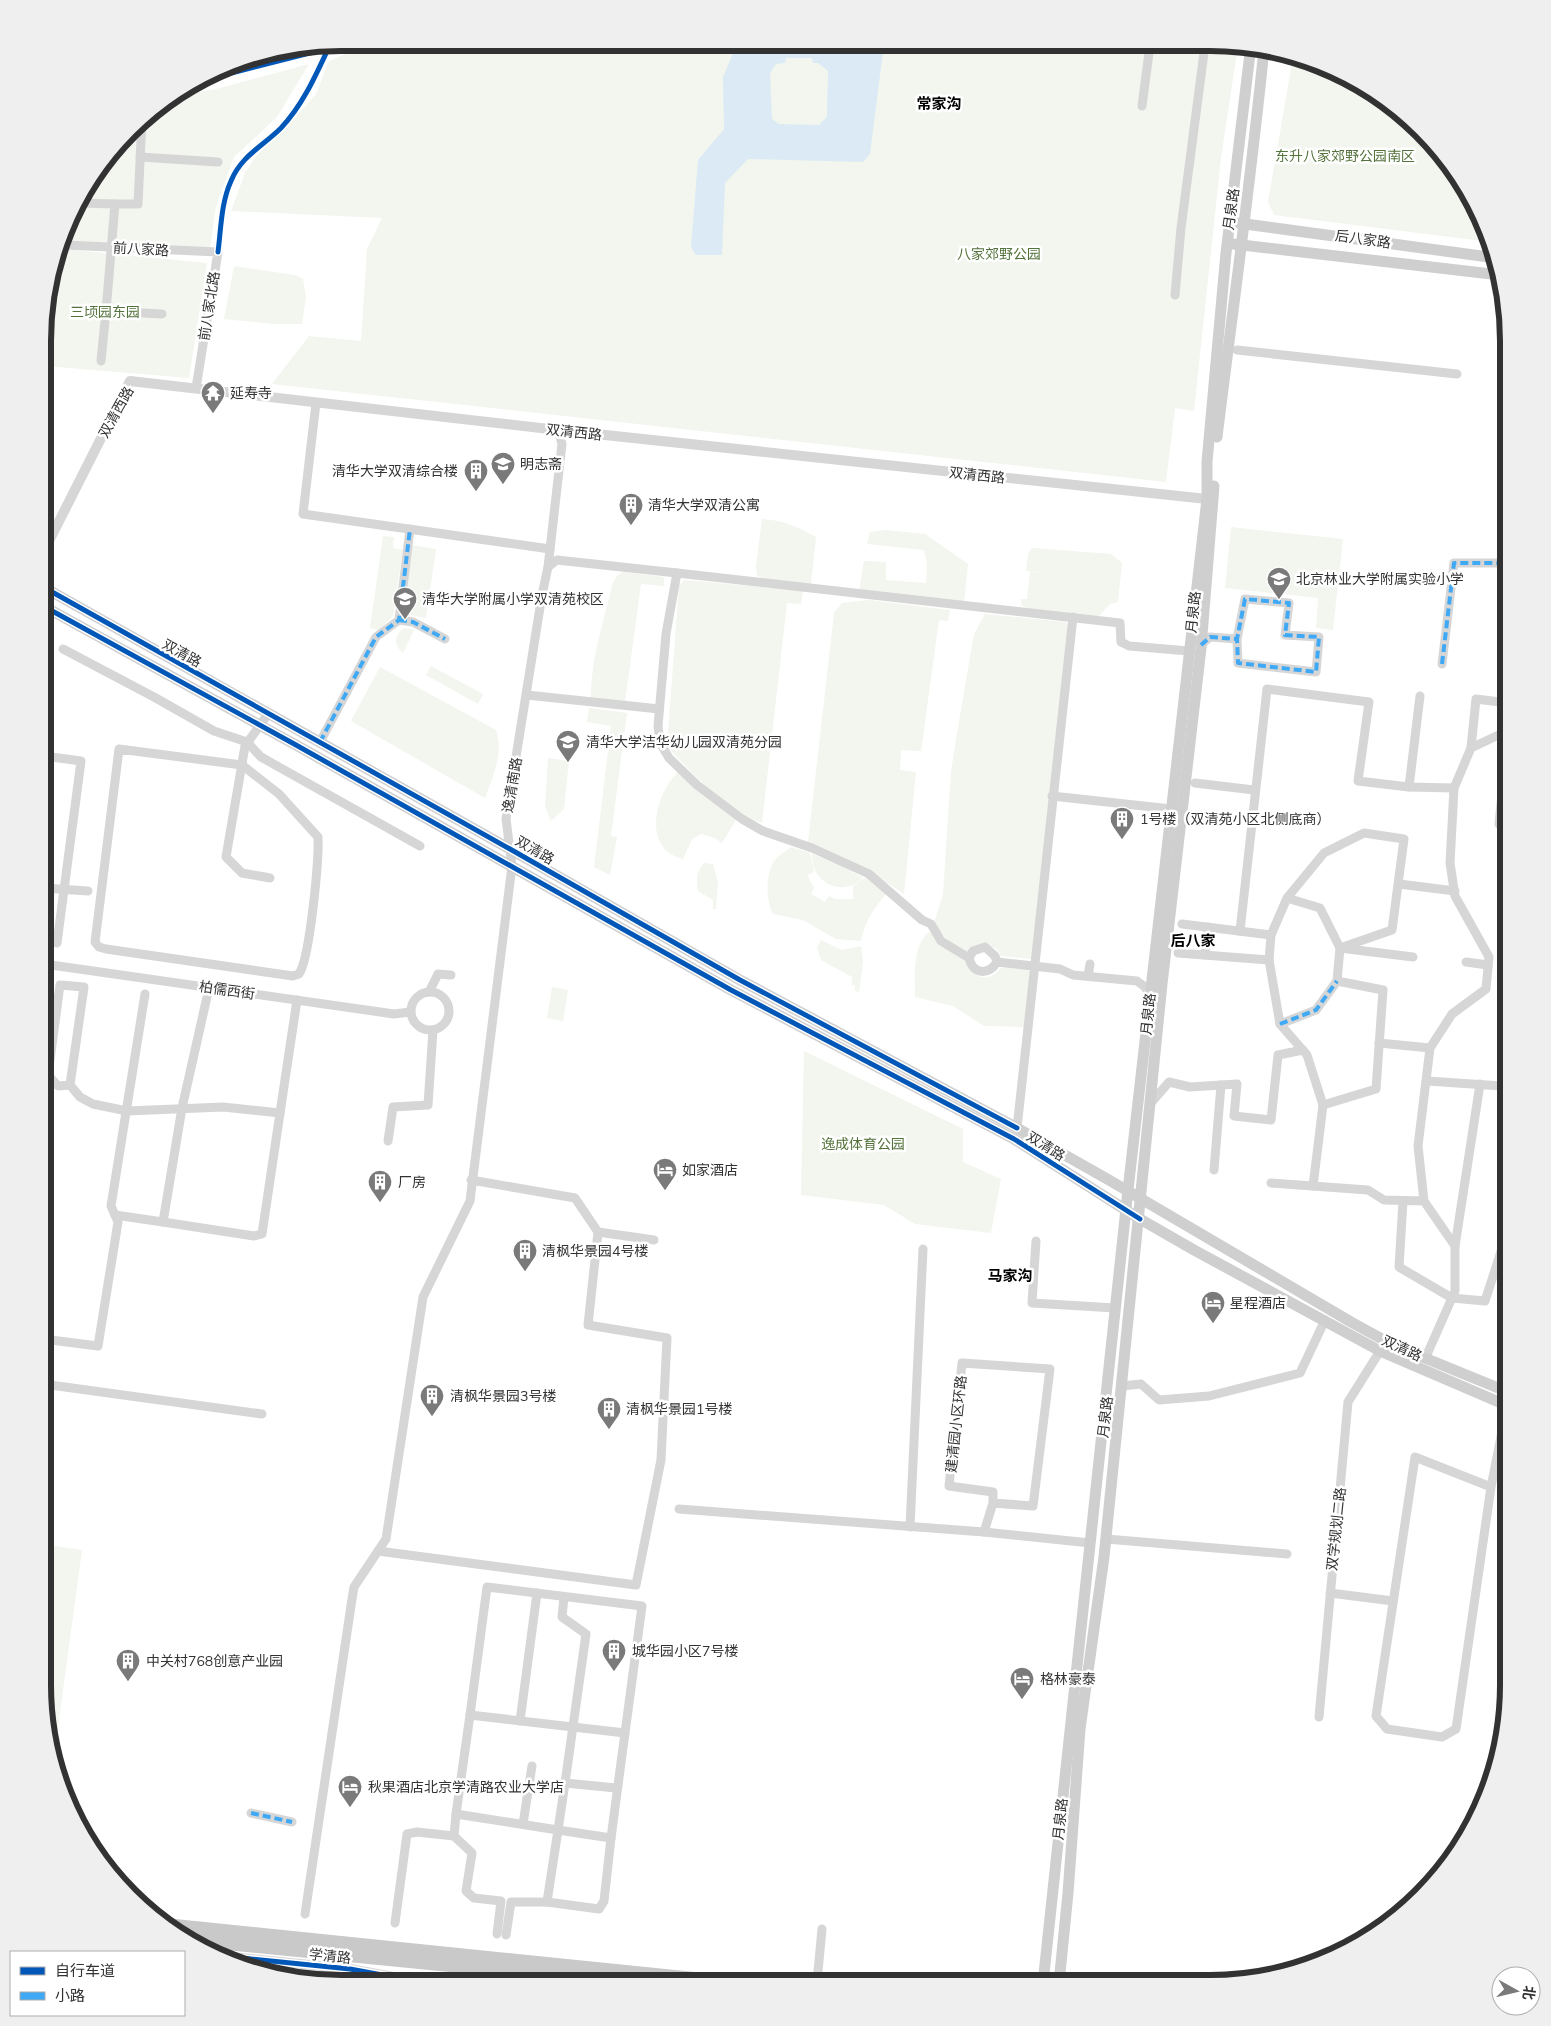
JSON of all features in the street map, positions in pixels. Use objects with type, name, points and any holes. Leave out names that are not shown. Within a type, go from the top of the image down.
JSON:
[{"type":"main road","name":"月泉路","points":[[1045,1975],[1090,1543],[1111,1363],[1115,1308],[1207,499],[1207,462],[1227,244],[1250,54]]},
{"type":"main road","name":"月泉路","points":[[1060,1975],[1080,1729],[1106,1539],[1142,1200],[1164,966],[1201,645],[1214,500],[1214,461],[1263,56]]},
{"type":"main road","name":"后八家路","points":[[1230,223],[1487,257]]},
{"type":"main road","name":"后八家路","points":[[1227,244],[1492,274]]},
{"type":"main road","name":"双清路","points":[[51,592],[740,980],[1017,1128],[1128,1190],[1351,1322],[1425,1359],[1500,1389]]},
{"type":"main road","name":"双清路","points":[[51,611],[260,725],[731,990],[1014,1139],[1140,1219],[1380,1351],[1500,1403]]},
{"type":"main road","name":"学清路","points":[[181,1927],[655,1975]]},
{"type":"main road","name":"学清路","points":[[205,1941],[551,1975]]},
{"type":"street","points":[[1142,106],[1149,51]]},
{"type":"street","points":[[1175,295],[1181,228],[1204,51]]},
{"type":"street","points":[[86,203],[138,204],[141,131]]},
{"type":"street","points":[[140,157],[218,162]]},
{"type":"street","points":[[101,361],[115,204]]},
{"type":"street","name":"前八家路","points":[[68,244],[218,252]]},
{"type":"street","name":"前八家北路","points":[[196,388],[218,252]]},
{"type":"street","points":[[106,311],[162,314]]},
{"type":"street","points":[[1237,350],[1457,374]]},
{"type":"street","name":"双清西路","points":[[51,537],[130,381],[558,430],[1207,499]]},
{"type":"street","points":[[316,403],[303,514],[550,549]]},
{"type":"street","name":"逸清南路","points":[[378,1550],[386,1539],[424,1298],[470,1201],[470,1180],[512,866],[506,819],[548,567],[562,444],[558,430]]},
{"type":"street","points":[[399,620],[410,529]]},
{"type":"street","points":[[548,567],[557,560],[1120,623],[1119,635],[1121,642],[1129,646],[1189,651]]},
{"type":"street","points":[[1442,664],[1454,563],[1500,563]]},
{"type":"street","points":[[676,573],[666,634],[659,709],[660,743],[669,758],[697,785],[742,819],[763,830],[812,848],[869,874],[922,920],[931,924],[941,941],[969,958]]},
{"type":"street","points":[[1245,599],[1289,603],[1285,635],[1319,637],[1316,672],[1238,664],[1237,639],[1245,599]]},
{"type":"street","points":[[1017,1128],[1033,966],[1073,618]]},
{"type":"street","points":[[320,742],[376,637],[399,620],[413,622],[445,639]]},
{"type":"street","points":[[1201,645],[1210,637],[1237,639]]},
{"type":"street","points":[[63,650],[154,697],[214,732],[247,742],[261,757],[420,846]]},
{"type":"street","points":[[1240,931],[1254,790],[1267,688],[1368,702],[1358,781],[1408,787],[1454,788]]},
{"type":"street","points":[[527,695],[659,709]]},
{"type":"street","points":[[1408,787],[1420,696]]},
{"type":"street","points":[[1455,1246],[1424,1202],[1418,1146],[1430,1048],[1452,1014],[1486,989],[1489,957],[1454,891],[1450,863],[1454,788],[1471,748],[1476,699],[1500,702]]},
{"type":"street","points":[[268,714],[244,746],[226,857],[242,873],[270,878]]},
{"type":"street","points":[[1471,748],[1500,735]]},
{"type":"street","points":[[119,748],[242,765],[279,794],[318,837],[319,858],[308,935],[303,962],[298,974],[294,976],[99,947],[95,942],[119,748]]},
{"type":"street","points":[[51,757],[81,760],[57,943]]},
{"type":"street","points":[[1195,783],[1254,790]]},
{"type":"street","points":[[1052,796],[1171,809]]},
{"type":"street","points":[[1313,1186],[1323,1105],[1308,1055],[1280,1024],[1269,960],[1271,935],[1287,898],[1324,853],[1364,833],[1404,839],[1392,930],[1340,948]]},
{"type":"street","points":[[1399,884],[1454,891]]},
{"type":"street","points":[[51,888],[88,891]]},
{"type":"street","points":[[1280,1024],[1316,1010],[1337,981],[1340,948],[1320,908],[1287,898]]},
{"type":"street","points":[[1182,924],[1271,935]]},
{"type":"street","points":[[1205,955],[1208,927]]},
{"type":"street","points":[[985,947],[996,956],[997,962],[993,969],[985,972],[976,971],[971,966],[969,958],[973,951],[985,947]]},
{"type":"street","points":[[1340,948],[1413,956]]},
{"type":"street","points":[[1178,953],[1269,960]]},
{"type":"street","points":[[997,962],[1060,969],[1073,975],[1137,981],[1145,986],[1150,997]]},
{"type":"street","points":[[1466,962],[1488,965]]},
{"type":"street","points":[[1088,976],[1090,964]]},
{"type":"street","name":"柏儒西街","points":[[51,965],[394,1014],[410,1012]]},
{"type":"street","points":[[429,992],[438,974],[451,975]]},
{"type":"street","points":[[1323,1105],[1376,1089],[1384,990],[1337,981]]},
{"type":"street","points":[[51,1045],[60,985],[84,987],[70,1085],[80,1097],[93,1104],[126,1112],[222,1107],[280,1113]]},
{"type":"street","points":[[163,1222],[182,1108],[209,988]]},
{"type":"street","points":[[429,992],[441,995],[448,1005],[449,1012],[444,1024],[433,1030],[420,1028],[415,1024],[410,1012],[413,1000],[423,993],[429,992]]},
{"type":"street","points":[[51,1340],[98,1346],[118,1222],[111,1206],[145,994]]},
{"type":"street","points":[[115,1215],[254,1236],[262,1234],[297,1000]]},
{"type":"street","points":[[388,1141],[393,1107],[428,1105],[433,1030]]},
{"type":"street","points":[[1379,1043],[1430,1048]]},
{"type":"street","points":[[1150,1104],[1169,1082],[1190,1088],[1237,1084],[1234,1116],[1271,1120],[1278,1055],[1303,1050]]},
{"type":"street","points":[[1427,1081],[1500,1086]]},
{"type":"street","points":[[51,1082],[58,1086],[70,1085]]},
{"type":"street","points":[[1425,1359],[1455,1291],[1455,1246],[1480,1084]]},
{"type":"street","points":[[1214,1170],[1221,1085]]},
{"type":"street","points":[[305,1914],[354,1587],[378,1550],[636,1585],[661,1460],[667,1338],[588,1325],[598,1232],[574,1198],[470,1180]]},
{"type":"street","points":[[1271,1183],[1368,1190],[1384,1200],[1424,1202]]},
{"type":"street","points":[[1402,1201],[1399,1267],[1452,1298],[1485,1301],[1500,1255]]},
{"type":"street","points":[[598,1232],[654,1240]]},
{"type":"street","points":[[1036,1241],[1032,1303],[1115,1308]]},
{"type":"street","points":[[910,1527],[922,1249]]},
{"type":"street","points":[[1122,1386],[1142,1384],[1159,1400],[1209,1396],[1300,1373],[1326,1320]]},
{"type":"street","name":"双学规划二路","points":[[1319,1717],[1348,1402],[1380,1351]]},
{"type":"street","name":"建清园小区环路","points":[[962,1363],[1050,1369],[1033,1506],[993,1503],[993,1492],[950,1486],[962,1363]]},
{"type":"street","points":[[51,1385],[262,1414]]},
{"type":"street","points":[[1491,1487],[1415,1457],[1376,1716],[1387,1729],[1442,1737],[1456,1728],[1491,1487],[1500,1444]]},
{"type":"street","points":[[984,1532],[993,1503]]},
{"type":"street","points":[[679,1509],[984,1532],[1090,1543]]},
{"type":"street","points":[[1106,1539],[1287,1554]]},
{"type":"street","points":[[454,1836],[487,1587],[642,1606],[604,1901],[599,1909],[547,1902],[511,1902],[506,1935]]},
{"type":"street","points":[[520,1721],[537,1593]]},
{"type":"street","points":[[1330,1593],[1393,1601]]},
{"type":"street","points":[[547,1902],[586,1634],[562,1617],[564,1597]]},
{"type":"street","points":[[470,1715],[625,1733]]},
{"type":"street","points":[[523,1824],[532,1766]]},
{"type":"street","points":[[565,1783],[616,1788],[618,1785]]},
{"type":"street","points":[[251,1813],[292,1822]]},
{"type":"street","points":[[456,1814],[611,1838]]},
{"type":"street","points":[[395,1923],[408,1834],[418,1832],[454,1836],[472,1852],[466,1891],[474,1898],[501,1901],[497,1934]]},
{"type":"street","points":[[818,1975],[822,1929]]},
{"type":"street","name":"学清路","points":[[246,1958],[350,1969],[382,1975]]},
{"type":"green space","name":"八家郊野公园","points":[[352,51],[1210,51],[1237,53],[1221,158],[1194,411],[1175,408],[1166,482],[272,384],[309,336],[361,341],[367,249],[382,218],[231,211],[245,173],[255,157],[285,129],[316,94],[329,61]]},
{"type":"green space","name":"东升八家郊野公园南区","points":[[1292,63],[1321,73],[1355,90],[1386,111],[1415,136],[1451,180],[1470,213],[1482,241],[1274,215],[1268,202]]},
{"type":"green space","points":[[309,64],[277,117],[234,157],[216,206],[210,248],[69,241],[81,213],[100,180],[136,136],[165,111],[191,93],[216,89]]},
{"type":"green space","name":"三顷园东园","points":[[67,249],[207,263],[189,378],[51,366],[54,303],[61,266]]},
{"type":"green space","points":[[234,266],[295,275],[303,279],[306,297],[302,324],[274,324],[224,319]]},
{"type":"green space","points":[[762,519],[790,525],[816,537],[811,584],[767,580],[757,576],[756,566]]},
{"type":"green space","points":[[1231,527],[1343,539],[1333,630],[1316,628],[1318,598],[1225,588]]},
{"type":"green space","points":[[886,530],[925,534],[968,564],[964,603],[859,591],[864,561],[886,562],[886,580],[926,583],[927,563],[924,550],[867,544],[870,532]]},
{"type":"green space","points":[[383,536],[394,537],[393,548],[403,550],[393,616],[379,630],[370,628]]},
{"type":"green space","points":[[411,545],[436,549],[426,618],[409,613],[403,604]]},
{"type":"green space","points":[[1032,548],[1111,554],[1122,563],[1118,602],[1110,604],[1098,617],[1027,609],[1021,604],[1021,599],[1027,599],[1030,572],[1052,574],[1026,571],[1028,554]]},
{"type":"green space","points":[[623,572],[664,577],[664,586],[641,584],[625,702],[591,698],[593,668],[602,625],[613,582]]},
{"type":"green space","points":[[685,580],[803,591],[801,604],[787,603],[762,823],[736,811],[724,802],[701,782],[670,750],[668,732],[679,585]]},
{"type":"green space","points":[[869,600],[950,610],[948,621],[939,620],[921,751],[901,750],[900,770],[916,772],[904,894],[870,871],[808,842],[834,613],[842,603]]},
{"type":"green space","points":[[985,614],[1066,622],[1069,630],[1032,959],[1001,956],[997,949],[983,943],[968,953],[949,941],[934,923],[943,894],[951,772],[956,739],[974,634]]},
{"type":"green space","points":[[404,628],[414,630],[403,653],[398,647],[396,640],[398,634]]},
{"type":"green space","points":[[431,666],[483,694],[478,704],[426,675]]},
{"type":"green space","points":[[380,667],[496,730],[499,748],[498,756],[485,798],[351,721]]},
{"type":"green space","points":[[589,708],[627,713],[611,836],[617,837],[610,875],[594,867],[611,726],[587,722]]},
{"type":"green space","points":[[548,758],[569,761],[564,809],[551,821],[545,806]]},
{"type":"green space","points":[[679,771],[737,818],[722,843],[715,838],[701,834],[692,839],[683,859],[670,853],[661,844],[657,833],[656,820],[664,793]]},
{"type":"green space","points":[[791,847],[810,853],[814,872],[807,875],[814,888],[811,894],[825,902],[829,896],[835,899],[853,899],[853,886],[869,875],[889,891],[871,914],[861,941],[836,939],[803,920],[773,914],[768,895],[769,872],[775,860]]},
{"type":"green space","points":[[812,854],[842,866],[863,878],[855,884],[846,887],[837,887],[829,884],[822,880],[817,873],[813,864]]},
{"type":"green space","points":[[704,863],[713,864],[718,882],[716,909],[713,909],[713,900],[698,891],[697,876]]},
{"type":"green space","points":[[929,932],[934,935],[939,945],[967,958],[970,967],[979,976],[988,977],[1006,967],[1030,971],[1024,1027],[984,1026],[953,1006],[915,997],[917,953]]},
{"type":"green space","points":[[821,940],[842,950],[861,946],[863,962],[859,992],[855,991],[855,985],[852,985],[852,977],[821,960],[817,948]]},
{"type":"green space","points":[[552,987],[568,990],[563,1021],[547,1018]]},
{"type":"green space","name":"逸成体育公园","points":[[804,1051],[963,1129],[963,1162],[1001,1179],[991,1233],[915,1224],[884,1205],[801,1195]]},
{"type":"green space","points":[[51,1545],[82,1550],[56,1739],[51,1685]]},
{"type":"shaded area","points":[[734,51],[883,51],[870,154],[863,162],[748,159],[725,183],[722,255],[696,255],[691,247],[698,160],[724,129],[723,77]],"holes":[[[786,58],[812,58],[813,63],[818,63],[828,71],[827,117],[819,125],[779,124],[772,119],[770,73],[776,64],[785,63]]]},
{"type":"marked path","points":[[320,742],[376,637],[399,620],[410,529]]},
{"type":"marked path","points":[[1442,664],[1454,563],[1500,563]]},
{"type":"marked path","points":[[1201,645],[1210,637],[1237,639],[1245,599],[1289,603],[1285,635],[1319,637],[1316,672],[1238,663],[1237,639]]},
{"type":"marked path","points":[[399,620],[413,622],[445,639]]},
{"type":"marked path","points":[[1280,1024],[1316,1010],[1337,981]]},
{"type":"marked path","points":[[251,1813],[292,1822]]},
{"type":"cycle path","points":[[218,252],[225,198],[235,172],[246,158],[289,119],[308,91],[327,52]]},
{"type":"cycle path","points":[[228,74],[308,53]]},
{"type":"cycle path","points":[[51,591],[740,980],[1017,1128]]},
{"type":"cycle path","points":[[51,610],[296,745],[731,990],[1014,1139],[1140,1219]]},
{"type":"cycle path","points":[[246,1958],[350,1969],[382,1975]]},
{"type":"place","name":"延寿寺","points":[[213,414]]},
{"type":"place","name":"明志斋","points":[[503,485]]},
{"type":"place","name":"清华大学双清综合楼","points":[[476,492]]},
{"type":"place","name":"清华大学双清公寓","points":[[631,526]]},
{"type":"place","name":"北京林业大学附属实验小学","points":[[1279,600]]},
{"type":"place","name":"清华大学附属小学双清苑校区","points":[[405,620]]},
{"type":"place","name":"清华大学洁华幼儿园双清苑分园","points":[[568,763]]},
{"type":"place","name":"1号楼（双清苑小区北侧底商）","points":[[1122,840]]},
{"type":"place","name":"如家酒店","points":[[665,1191]]},
{"type":"place","name":"厂房","points":[[380,1203]]},
{"type":"place","name":"清枫华景园4号楼","points":[[525,1272]]},
{"type":"place","name":"星程酒店","points":[[1213,1324]]},
{"type":"place","name":"清枫华景园3号楼","points":[[432,1417]]},
{"type":"place","name":"清枫华景园1号楼","points":[[609,1430]]},
{"type":"place","name":"城华园小区7号楼","points":[[614,1672]]},
{"type":"place","name":"中关村768创意产业园","points":[[128,1682]]},
{"type":"place","name":"格林豪泰","points":[[1022,1700]]},
{"type":"place","name":"秋果酒店北京学清路农业大学店","points":[[350,1808]]},
{"type":"district","name":"常家沟","points":[[939,104]]},
{"type":"district","name":"后八家","points":[[1193,941]]},
{"type":"district","name":"马家沟","points":[[1010,1276]]}]
